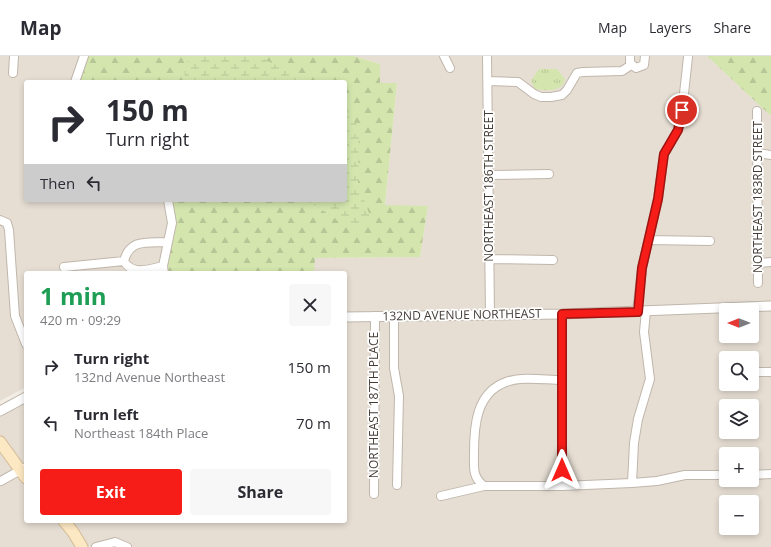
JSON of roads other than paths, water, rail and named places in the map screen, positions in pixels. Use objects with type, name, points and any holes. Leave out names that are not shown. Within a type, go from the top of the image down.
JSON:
[{"type":"main road","points":[[0,442],[24,472]]},
{"type":"main road","points":[[66,523],[82,547]]},
{"type":"street","points":[[13,73],[14,56]]},
{"type":"street","points":[[76,80],[84,56]]},
{"type":"street","points":[[444,56],[450,68]]},
{"type":"street","name":"NORTHEAST 186TH STREET","points":[[487,56],[490,175],[490,316]]},
{"type":"street","points":[[630,56],[631,65]]},
{"type":"street","points":[[631,65],[636,68],[642,67],[646,63],[645,56]]},
{"type":"street","points":[[632,483],[634,443],[637,425],[650,379],[642,311],[642,268],[649,240],[664,154],[678,130],[681,121],[688,57]]},
{"type":"street","points":[[488,81],[518,82],[534,94],[541,97],[552,97],[562,95],[577,74],[583,72],[622,71],[631,65]]},
{"type":"street","name":"NORTHEAST 183RD STREET","points":[[757,112],[758,283]]},
{"type":"street","points":[[758,153],[771,155]]},
{"type":"street","points":[[490,175],[549,174]]},
{"type":"street","points":[[124,261],[126,266],[136,271],[163,270],[172,223],[168,202]]},
{"type":"street","points":[[3,221],[9,230],[15,316],[24,339]]},
{"type":"street","points":[[649,240],[710,241]]},
{"type":"street","points":[[124,261],[130,248],[135,244],[168,242]]},
{"type":"street","points":[[490,259],[554,260]]},
{"type":"street","points":[[64,267],[124,261]]},
{"type":"street","points":[[758,263],[771,262]]},
{"type":"street","name":"132ND AVENUE NORTHEAST","points":[[347,317],[490,316],[771,306]]},
{"type":"street","points":[[562,314],[562,486]]},
{"type":"street","name":"NORTHEAST 187TH PLACE","points":[[374,494],[375,316]]},
{"type":"street","points":[[394,316],[394,368],[399,396],[397,485]]},
{"type":"street","points":[[759,372],[771,372]]},
{"type":"street","points":[[484,486],[477,481],[474,473],[474,431],[478,410],[485,399],[494,389],[506,382],[519,380],[562,380]]},
{"type":"street","points":[[0,411],[24,398]]},
{"type":"street","points":[[1,481],[24,472]]},
{"type":"street","points":[[759,475],[771,474]]},
{"type":"street","points":[[440,496],[484,486],[562,486],[632,483],[657,481],[685,475],[719,475]]},
{"type":"street","points":[[96,547],[115,542],[127,547]]}]
